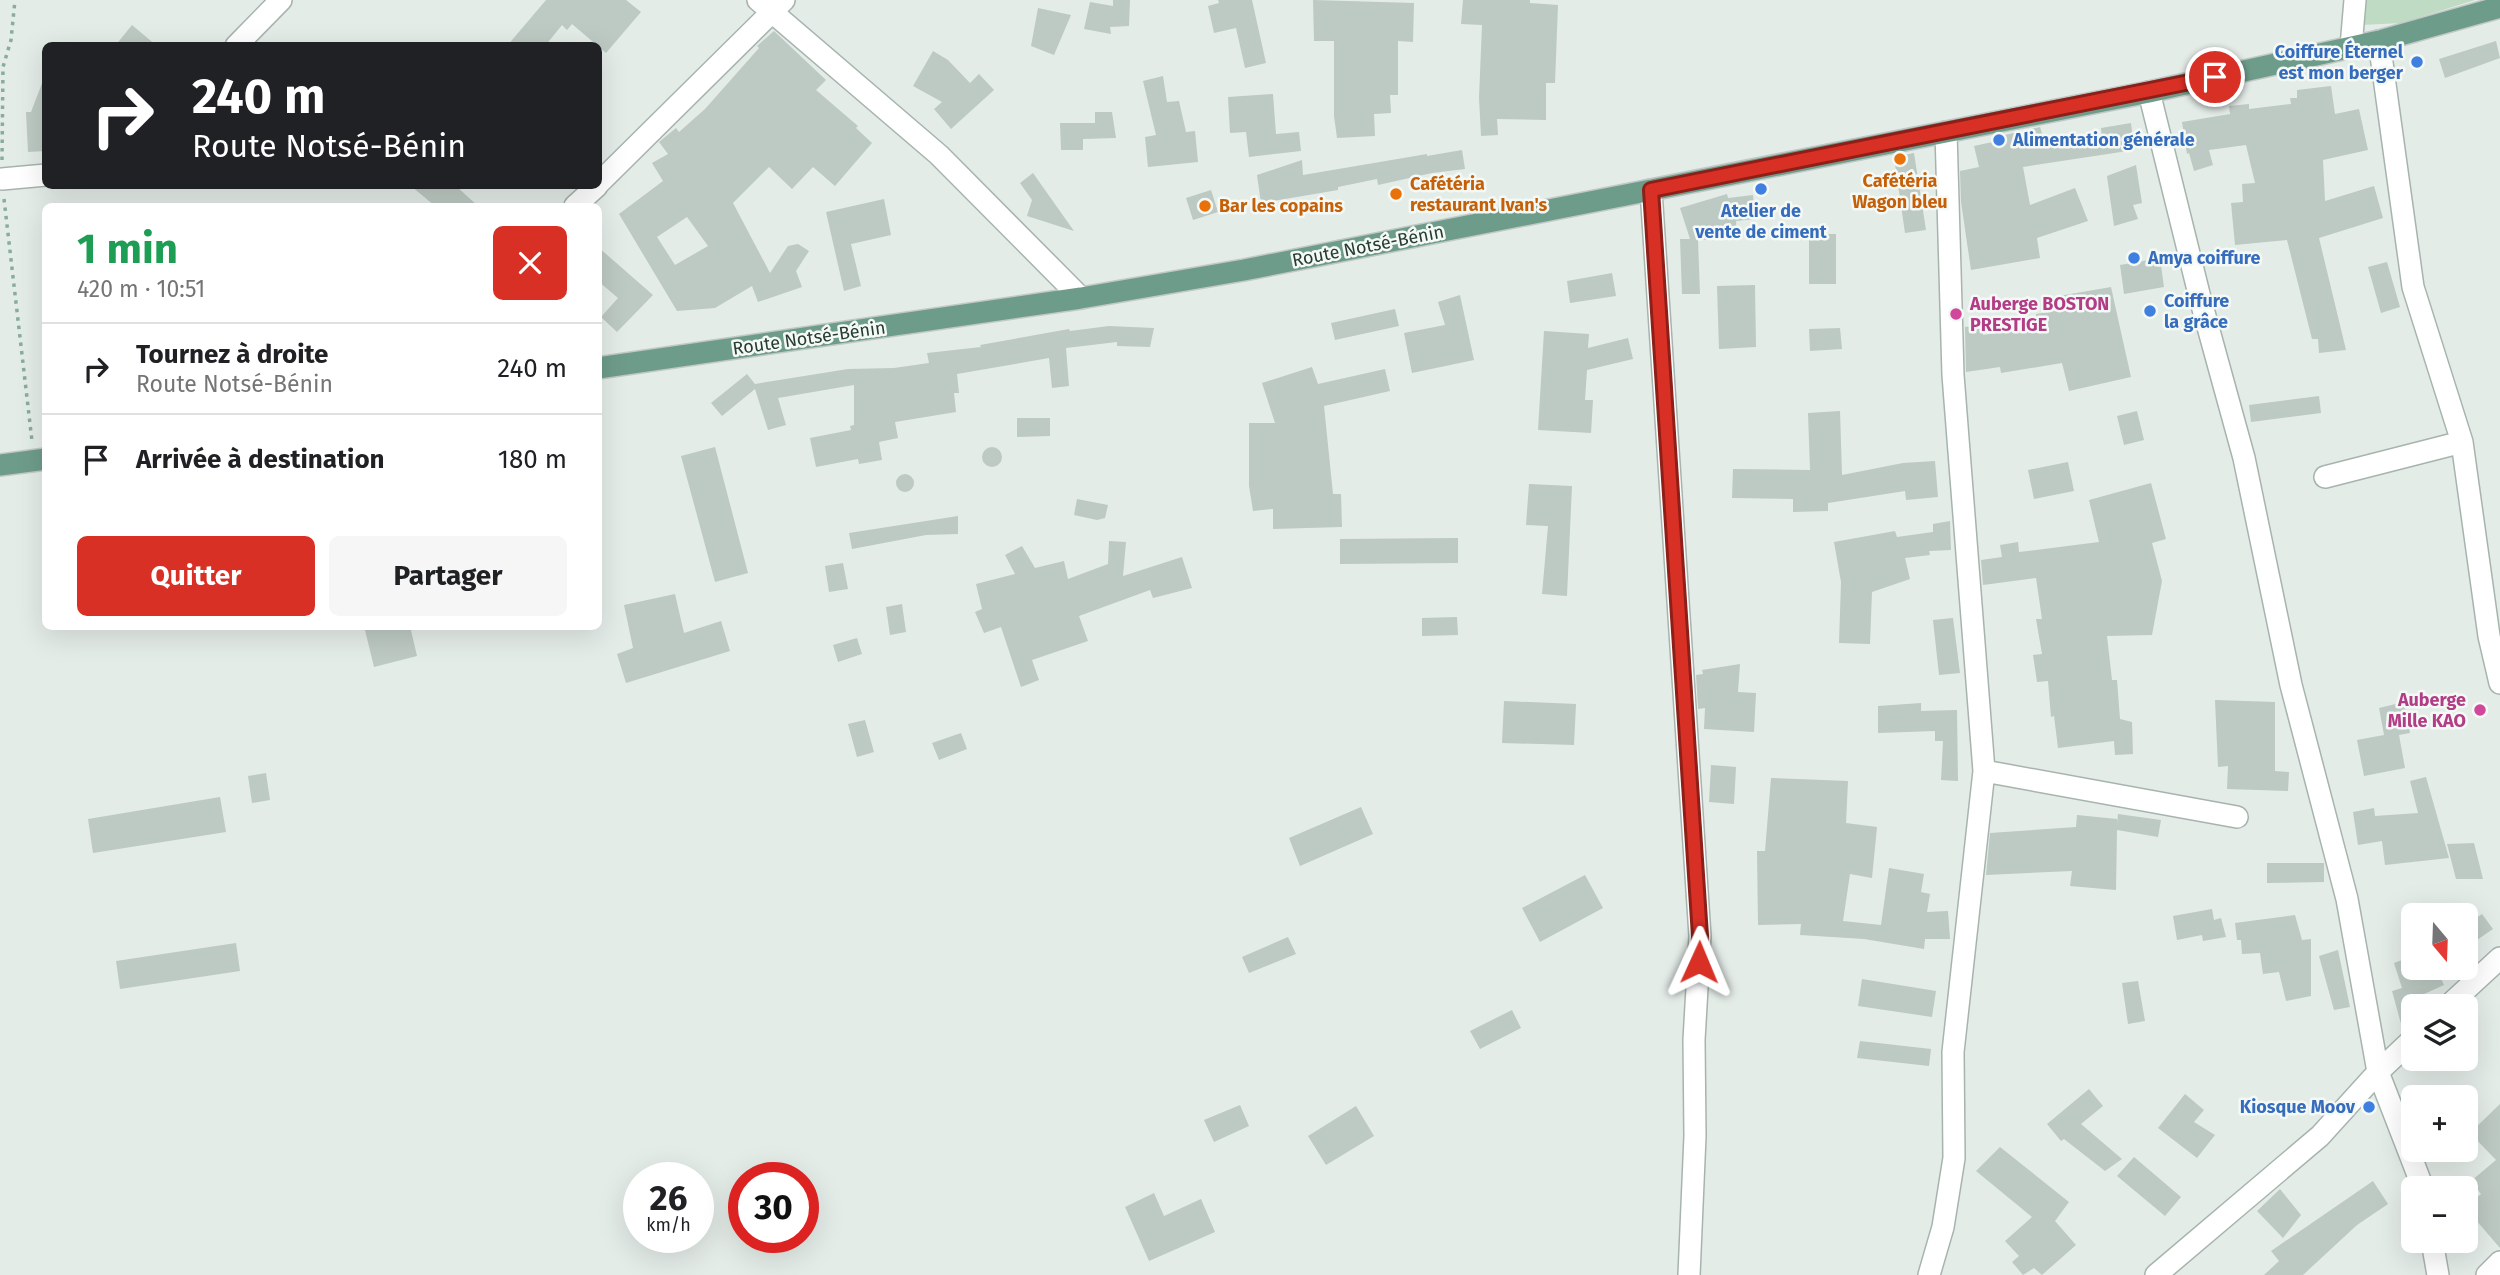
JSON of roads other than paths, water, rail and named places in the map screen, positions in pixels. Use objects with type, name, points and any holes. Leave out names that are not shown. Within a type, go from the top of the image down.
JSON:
[{"type":"main road","name":"Route Notsé-Bénin","points":[[602,367],[1081,298],[1244,270],[2149,92],[2379,41],[2500,7]]},
{"type":"main road","points":[[0,465],[40,460]]},
{"type":"street","points":[[240,42],[281,0]]},
{"type":"street","points":[[2351,47],[2355,0]]},
{"type":"street","points":[[602,181],[771,4],[939,155],[1081,298]]},
{"type":"street","points":[[2379,41],[2413,287],[2462,442],[2489,636],[2500,683]]},
{"type":"street","points":[[2149,92],[2200,298],[2244,458],[2291,685],[2347,900],[2378,1072],[2418,1176]]},
{"type":"street","points":[[1929,1275],[1943,1227],[1954,1158],[1953,1052],[1984,771],[1953,375],[1946,132]]},
{"type":"street","points":[[2,179],[42,175]]},
{"type":"street","points":[[578,203],[594,189]]},
{"type":"street","points":[[1651,190],[1700,936],[1694,1040],[1695,1136],[1689,1275]]},
{"type":"street","points":[[2325,477],[2462,442]]},
{"type":"street","points":[[1984,771],[2237,817]]},
{"type":"street","points":[[2461,994],[2500,958]]},
{"type":"street","points":[[2156,1275],[2320,1136],[2401,1050]]},
{"type":"street","points":[[2434,1253],[2438,1275]]},
{"type":"street","points":[[2487,1275],[2500,1262]]},
{"type":"place","name":"Coiffure Éternel est mon berger","points":[[2417,62]]},
{"type":"place","name":"Alimentation générale","points":[[1999,140]]},
{"type":"place","name":"Cafétéria Wagon bleu","points":[[1900,159]]},
{"type":"place","name":"Atelier de vente de ciment","points":[[1761,189]]},
{"type":"place","name":"Cafétéria restaurant Ivan's","points":[[1396,194]]},
{"type":"place","name":"Bar les copains","points":[[1205,206]]},
{"type":"place","name":"Amya coiffure","points":[[2134,258]]},
{"type":"place","name":"Coiffure la grâce","points":[[2150,311]]},
{"type":"place","name":"Auberge BOSTON PRESTIGE","points":[[1956,314]]},
{"type":"place","name":"Auberge Mille KAO","points":[[2480,710]]},
{"type":"place","name":"Kiosque Moov","points":[[2369,1107]]}]
